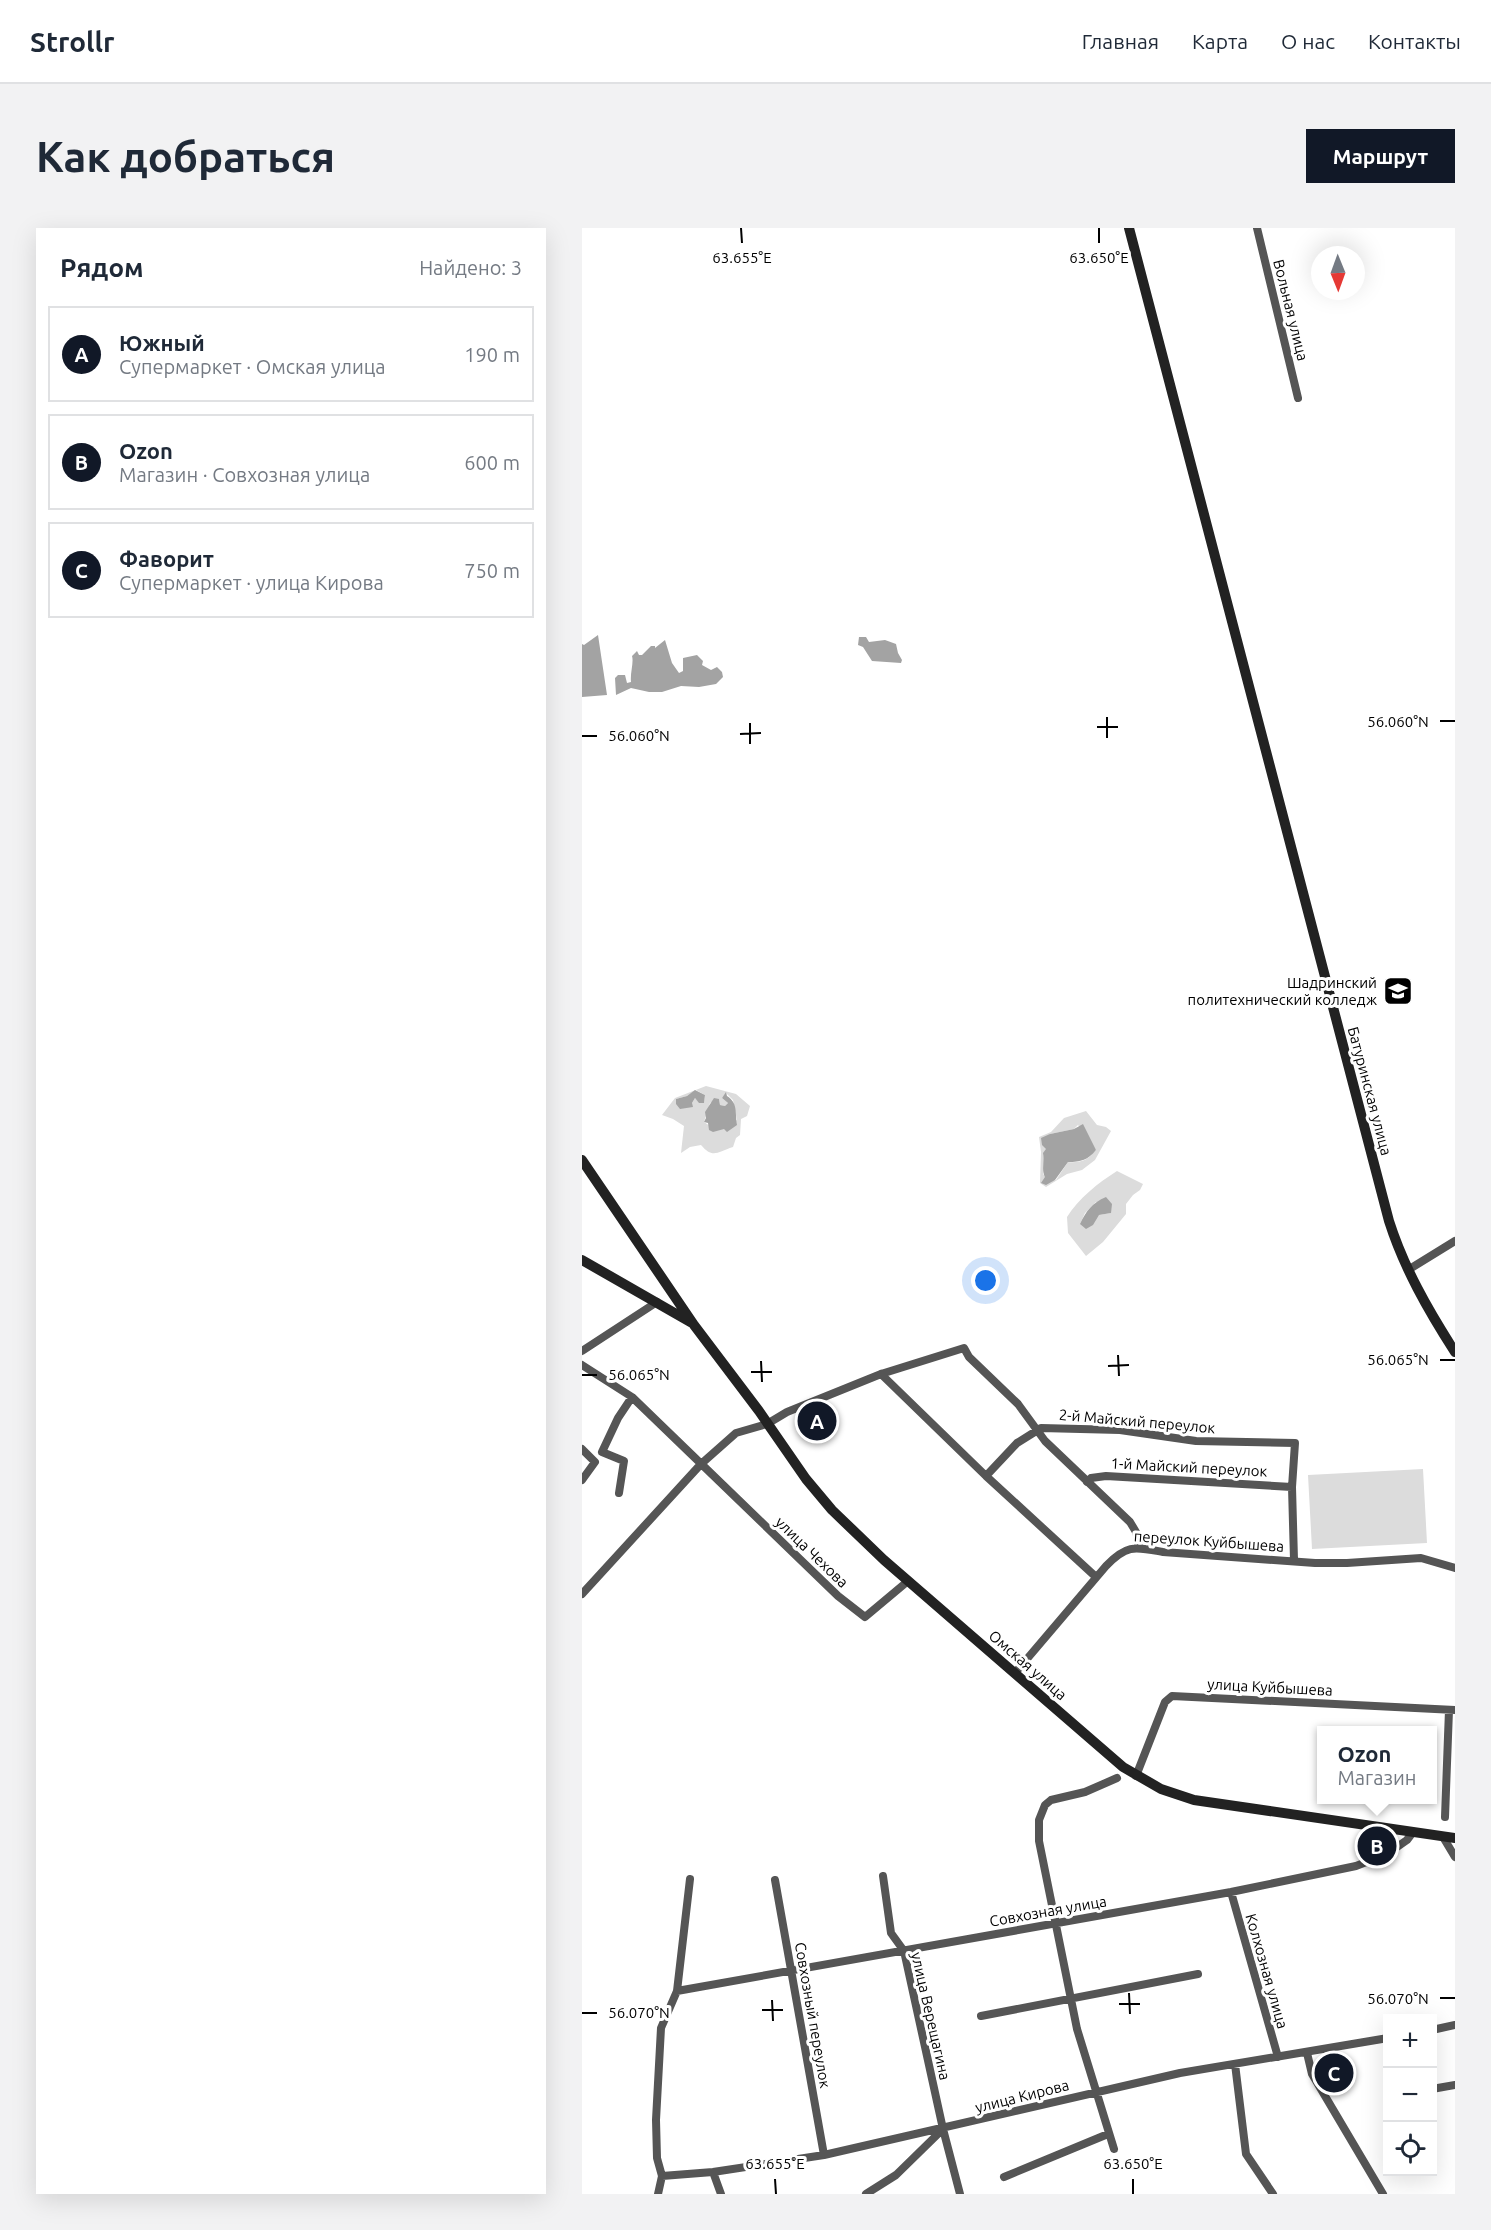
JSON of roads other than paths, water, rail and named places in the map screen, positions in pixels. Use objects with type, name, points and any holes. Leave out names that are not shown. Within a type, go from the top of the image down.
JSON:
[{"type":"street","name":"Батуринская улица","points":[[1129,228],[1389,1221],[1408,1270],[1426,1306],[1455,1352]]},
{"type":"street","name":"Вольная улица","points":[[1257,228],[1298,398]]},
{"type":"street","name":"Омская улица","points":[[582,1160],[694,1325],[806,1479],[832,1510],[908,1581],[1123,1767],[1161,1789],[1194,1800],[1449,1838]]},
{"type":"street","points":[[1408,1270],[1455,1241]]},
{"type":"street","points":[[582,1260],[694,1325]]},
{"type":"street","points":[[582,1351],[657,1302]]},
{"type":"street","points":[[582,1594],[701,1464],[736,1432],[767,1424],[808,1403],[881,1374],[964,1348],[969,1357],[1018,1404],[1036,1430],[1130,1522],[1136,1532],[1139,1547]]},
{"type":"street","name":"улица Чехова","points":[[582,1365],[632,1397],[838,1596],[865,1617],[908,1581]]},
{"type":"street","points":[[881,1374],[986,1476],[1096,1577]]},
{"type":"street","points":[[619,1492],[624,1461],[602,1452],[618,1418],[632,1397]]},
{"type":"street","name":"2-й Майский переулок","points":[[1036,1430],[1073,1427],[1150,1433],[1196,1441],[1295,1443],[1292,1487],[1294,1560]]},
{"type":"street","points":[[986,1476],[1017,1443],[1036,1430]]},
{"type":"street","points":[[582,1449],[595,1462],[582,1480]]},
{"type":"street","name":"1-й Майский переулок","points":[[1087,1482],[1091,1478],[1106,1476],[1292,1487]]},
{"type":"street","name":"переулок Куйбышева","points":[[1015,1673],[1096,1577],[1119,1553],[1128,1548],[1139,1547],[1163,1552],[1315,1563],[1421,1558],[1455,1568]]},
{"type":"street","name":"улица Куйбышева","points":[[1136,1776],[1165,1702],[1172,1696],[1452,1710]]},
{"type":"street","points":[[1445,1817],[1452,1710]]},
{"type":"street","points":[[1114,2149],[1077,2029],[1039,1841],[1041,1813],[1045,1804],[1051,1800],[1085,1792],[1117,1778]]},
{"type":"street","name":"Совхозная улица","points":[[677,1991],[1231,1892],[1370,1862],[1392,1851],[1413,1832]]},
{"type":"street","points":[[1449,1838],[1455,1857]]},
{"type":"street","name":"улица Верещагина","points":[[883,1876],[891,1933],[904,1951],[943,2129],[960,2194]]},
{"type":"street","points":[[658,2194],[662,2176],[656,2143],[661,2028],[677,1991],[690,1879]]},
{"type":"street","name":"Совхозный переулок","points":[[775,1880],[824,2156]]},
{"type":"street","name":"Колхозная улица","points":[[1231,1892],[1278,2057]]},
{"type":"street","points":[[981,2016],[1198,1974]]},
{"type":"street","points":[[1437,2029],[1455,2025]]},
{"type":"street","name":"улица Кирова","points":[[662,2176],[713,2172],[824,2156],[1180,2073],[1383,2039]]},
{"type":"street","points":[[1307,2053],[1312,2073],[1383,2194]]},
{"type":"street","points":[[1235,2064],[1246,2154],[1273,2194]]},
{"type":"street","points":[[1437,2088],[1455,2085]]},
{"type":"street","points":[[866,2194],[896,2175],[943,2129]]},
{"type":"street","points":[[1004,2177],[1108,2134]]},
{"type":"street","points":[[713,2172],[721,2194]]},
{"type":"place","name":"Шадринский политехнический колледж","points":[[1398,991]]},
{"type":"place","name":"Южный","points":[[817,1421]]},
{"type":"place","name":"Ozon","points":[[1377,1846]]},
{"type":"place","name":"Фаворит","points":[[1334,2073]]}]
